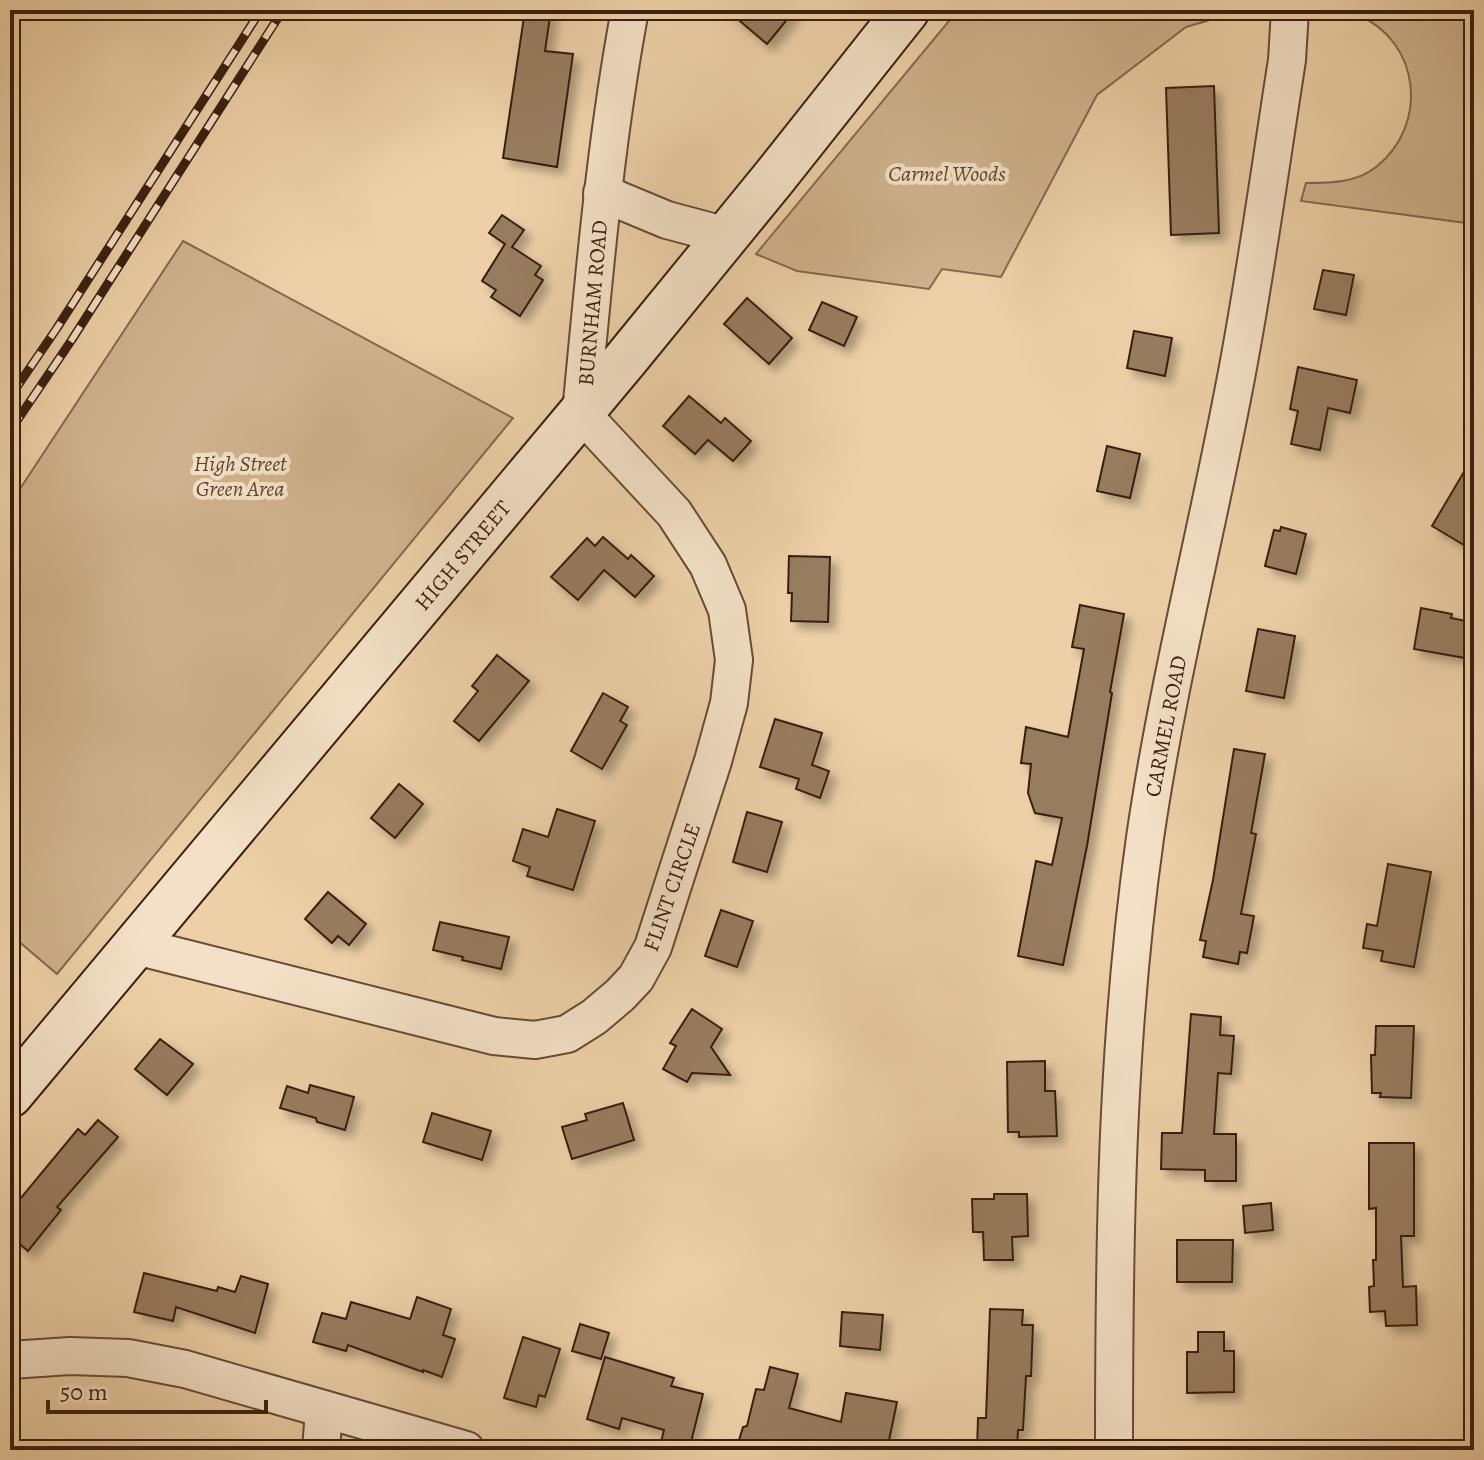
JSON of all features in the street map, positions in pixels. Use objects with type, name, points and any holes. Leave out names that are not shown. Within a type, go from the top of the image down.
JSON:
[{"type":"main road","name":"HIGH STREET","points":[[10,1095],[581,413],[907,10]]},
{"type":"street","name":"BURNHAM ROAD","points":[[581,413],[602,193],[616,85],[630,10]]},
{"type":"street","name":"CARMEL ROAD","points":[[1114,1450],[1114,1281],[1119,1106],[1127,984],[1160,741],[1238,367],[1287,60],[1290,10]]},
{"type":"street","name":"BURNHAM ROAD","points":[[602,193],[667,220],[727,236]]},
{"type":"street","name":"FLINT CIRCLE","points":[[136,946],[494,1036],[535,1040],[567,1034],[594,1017],[636,978],[653,947],[713,761],[729,703],[734,660],[727,610],[708,565],[674,513],[581,413]]},
{"type":"street","points":[[10,1360],[70,1356],[128,1358],[185,1369],[466,1450]]},
{"type":"street","points":[[321,1450],[324,1410]]},
{"type":"green space","name":"Carmel Woods","points":[[958,10],[1244,10],[1186,27],[1097,95],[1001,277],[942,269],[929,289],[797,271],[756,254]]},
{"type":"green space","points":[[1315,10],[1474,10],[1474,224],[1301,201],[1306,183],[1351,179],[1376,167],[1393,150],[1410,108],[1410,85],[1405,64],[1395,44],[1379,28],[1358,15]]},
{"type":"green space","name":"High Street Green Area","points":[[183,241],[513,418],[57,974],[10,934],[10,504]]},
{"type":"building","points":[[525,10],[551,10],[545,51],[573,54],[557,167],[503,158]]},
{"type":"building","points":[[727,10],[795,10],[767,44]]},
{"type":"building","points":[[1214,86],[1219,233],[1171,235],[1166,88]]},
{"type":"building","points":[[502,215],[524,230],[512,247],[541,266],[535,275],[543,280],[520,316],[491,297],[496,290],[482,281],[505,244],[489,233]]},
{"type":"building","points":[[1323,270],[1354,275],[1346,315],[1314,309]]},
{"type":"building","points":[[747,298],[792,338],[769,364],[724,324]]},
{"type":"building","points":[[822,302],[857,317],[844,346],[809,330]]},
{"type":"building","points":[[1134,331],[1172,338],[1165,376],[1127,368]]},
{"type":"building","points":[[1298,367],[1357,380],[1350,413],[1328,408],[1320,450],[1291,444],[1298,411],[1290,409]]},
{"type":"building","points":[[689,396],[721,423],[725,418],[751,441],[733,461],[708,440],[695,454],[663,426]]},
{"type":"building","points":[[1107,446],[1140,454],[1130,498],[1097,491]]},
{"type":"building","points":[[1474,455],[1474,551],[1432,526]]},
{"type":"building","points":[[1281,527],[1306,534],[1296,574],[1265,566],[1274,530],[1280,531]]},
{"type":"building","points":[[603,537],[628,559],[631,555],[654,576],[635,597],[604,570],[578,600],[551,577],[587,538],[595,546]]},
{"type":"building","points":[[789,556],[830,557],[828,622],[791,621]]},
{"type":"building","points":[[1080,605],[1124,614],[1087,846],[1063,965],[1018,956],[1036,861],[1052,865],[1062,818],[1035,813],[1028,793],[1031,764],[1021,763],[1026,727],[1068,737],[1084,649],[1072,647]]},
{"type":"building","points":[[1421,608],[1452,614],[1451,618],[1471,622],[1465,658],[1414,649]]},
{"type":"building","points":[[1258,629],[1295,636],[1284,698],[1246,691]]},
{"type":"building","points":[[497,655],[529,681],[479,741],[454,721],[478,691],[472,686]]},
{"type":"building","points":[[603,693],[628,707],[620,721],[627,725],[602,769],[571,751]]},
{"type":"building","points":[[775,719],[822,733],[812,765],[829,771],[820,798],[796,789],[799,779],[760,767]]},
{"type":"building","points":[[1234,749],[1265,754],[1251,833],[1256,834],[1241,914],[1254,916],[1247,953],[1240,952],[1238,964],[1203,957],[1206,941],[1200,940]]},
{"type":"building","points":[[399,784],[423,804],[395,838],[371,818]]},
{"type":"building","points":[[557,809],[595,821],[573,890],[527,876],[530,867],[513,861],[523,829],[548,837]]},
{"type":"building","points":[[747,812],[782,822],[767,872],[733,862]]},
{"type":"building","points":[[1388,864],[1431,872],[1414,967],[1381,961],[1383,951],[1363,948],[1367,924],[1377,926]]},
{"type":"building","points":[[328,892],[366,924],[349,945],[338,936],[332,943],[305,919]]},
{"type":"building","points":[[721,910],[753,921],[737,967],[705,956]]},
{"type":"building","points":[[440,922],[509,937],[501,969],[433,950]]},
{"type":"building","points":[[692,1009],[722,1029],[711,1047],[730,1075],[692,1073],[687,1082],[663,1069],[676,1046],[670,1043]]},
{"type":"building","points":[[1191,1014],[1221,1017],[1220,1035],[1234,1036],[1231,1074],[1218,1073],[1214,1134],[1236,1134],[1236,1181],[1205,1181],[1205,1170],[1161,1169],[1162,1133],[1182,1133]]},
{"type":"building","points":[[1376,1026],[1414,1026],[1411,1098],[1380,1097],[1381,1093],[1372,1093],[1371,1055],[1375,1055]]},
{"type":"building","points":[[160,1039],[193,1064],[167,1095],[135,1069]]},
{"type":"building","points":[[1045,1061],[1045,1091],[1055,1091],[1057,1136],[1019,1137],[1019,1132],[1008,1132],[1007,1062]]},
{"type":"building","points":[[310,1085],[354,1097],[345,1130],[280,1108],[287,1086],[308,1093]]},
{"type":"building","points":[[623,1103],[634,1140],[572,1159],[562,1127],[587,1120],[585,1114]]},
{"type":"building","points":[[432,1113],[491,1131],[482,1160],[423,1142]]},
{"type":"building","points":[[98,1120],[118,1137],[57,1207],[61,1210],[28,1251],[10,1236],[10,1211],[78,1129],[85,1135]]},
{"type":"building","points":[[1369,1143],[1414,1143],[1414,1236],[1401,1236],[1403,1287],[1416,1286],[1417,1325],[1386,1326],[1385,1311],[1370,1312],[1369,1287],[1374,1286],[1373,1260],[1376,1260],[1376,1208],[1369,1209]]},
{"type":"building","points":[[994,1194],[1027,1194],[1028,1236],[1012,1237],[1013,1260],[984,1260],[983,1232],[973,1232],[972,1199],[994,1199]]},
{"type":"building","points":[[1271,1203],[1273,1230],[1245,1233],[1243,1206]]},
{"type":"building","points":[[1177,1240],[1233,1240],[1232,1282],[1177,1282]]},
{"type":"building","points":[[144,1273],[217,1291],[218,1287],[235,1292],[241,1276],[268,1284],[255,1333],[176,1307],[173,1321],[134,1312]]},
{"type":"building","points":[[417,1297],[451,1309],[443,1335],[455,1339],[442,1377],[348,1345],[346,1351],[313,1342],[322,1313],[346,1319],[351,1302],[410,1319]]},
{"type":"building","points":[[990,1309],[1023,1310],[1022,1325],[1033,1325],[1031,1376],[1026,1376],[1023,1430],[1018,1430],[1017,1450],[977,1450],[978,1418],[986,1418]]},
{"type":"building","points":[[842,1312],[883,1315],[880,1350],[840,1346]]},
{"type":"building","points":[[580,1324],[609,1333],[601,1359],[572,1351]]},
{"type":"building","points":[[1198,1332],[1224,1332],[1224,1351],[1234,1351],[1234,1392],[1187,1393],[1187,1352],[1198,1352]]},
{"type":"building","points":[[523,1337],[560,1349],[545,1397],[539,1395],[536,1407],[504,1398]]},
{"type":"building","points":[[605,1357],[674,1378],[671,1386],[703,1394],[689,1450],[661,1442],[664,1430],[622,1418],[619,1429],[587,1419]]},
{"type":"building","points":[[770,1367],[798,1374],[789,1408],[841,1422],[846,1393],[897,1402],[887,1450],[736,1450],[743,1427],[747,1426],[756,1389],[764,1390]]},
{"type":"railway","points":[[10,397],[261,10]]},
{"type":"railway","points":[[10,431],[283,10]]}]
